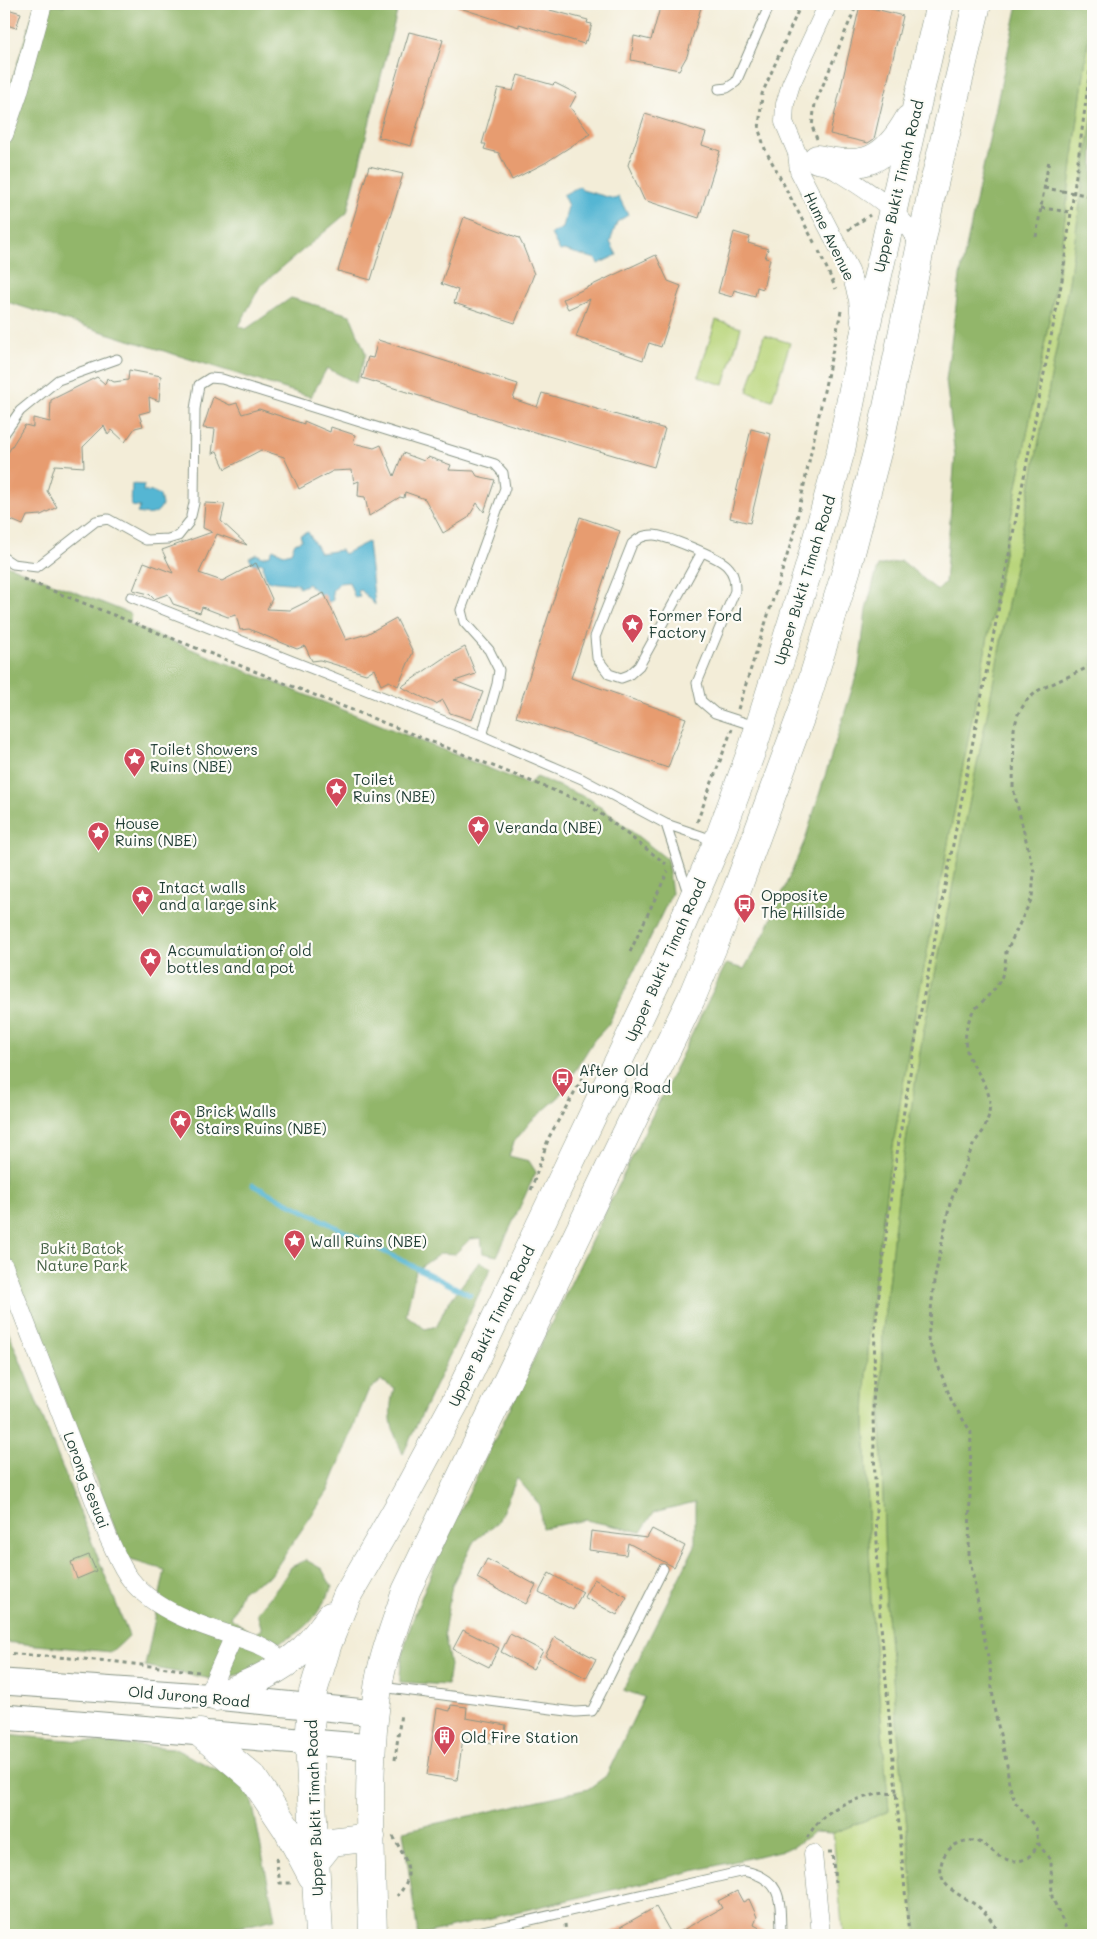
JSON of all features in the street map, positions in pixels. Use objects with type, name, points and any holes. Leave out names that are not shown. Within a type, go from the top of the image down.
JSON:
[{"type":"highway","name":"Upper Bukit Timah Road","points":[[319,1935],[310,1876],[309,1742],[311,1707],[328,1643],[347,1596],[403,1499],[456,1401],[536,1207],[663,968],[692,902],[706,837],[749,731],[808,571],[832,486],[892,210],[926,71],[940,4]]},
{"type":"highway","points":[[373,1935],[382,1836],[372,1747],[388,1713],[378,1686],[384,1657],[406,1591],[691,999],[737,889],[802,713],[847,568],[880,441],[920,246],[976,4]]},
{"type":"highway","points":[[926,71],[939,75],[945,73],[967,44]]},
{"type":"highway","points":[[811,151],[844,164],[867,161],[898,140],[915,110]]},
{"type":"highway","points":[[832,486],[857,442],[865,436],[880,441]]},
{"type":"highway","points":[[749,731],[792,706],[802,713]]},
{"type":"highway","points":[[536,1207],[554,1222],[576,1222],[589,1210]]},
{"type":"highway","points":[[213,1689],[244,1686],[284,1664],[305,1648],[347,1596]]},
{"type":"highway","points":[[200,1733],[253,1778],[287,1829],[310,1876]]},
{"type":"highway","points":[[310,1876],[331,1842],[382,1836]]},
{"type":"main road","name":"Old Jurong Road","points":[[4,1682],[213,1689],[311,1707],[388,1713]]},
{"type":"main road","points":[[4,1717],[372,1747]]},
{"type":"street","points":[[4,135],[19,92],[44,4]]},
{"type":"street","name":"Hume Avenue","points":[[828,4],[791,84],[785,104],[784,122],[811,151],[799,171],[850,270],[858,300],[862,349]]},
{"type":"street","points":[[811,151],[892,210],[911,229],[920,246]]},
{"type":"street","name":"Lorong Sesuai","points":[[4,1266],[121,1566],[131,1580],[146,1595],[173,1612],[264,1647],[279,1657],[284,1664]]},
{"type":"street","points":[[213,1689],[234,1636]]},
{"type":"street","points":[[810,1847],[821,1935]]},
{"type":"lane","points":[[719,89],[727,88],[736,82],[770,4]]},
{"type":"lane","points":[[4,434],[20,411],[58,380],[117,359]]},
{"type":"lane","points":[[4,558],[13,564],[37,567],[96,521],[108,519],[146,540],[168,540],[178,536],[190,519],[194,503],[195,408],[198,385],[210,378],[222,379],[495,464],[503,473],[505,488],[461,610],[464,622],[489,650],[499,670],[498,684],[482,736]]},
{"type":"lane","points":[[702,552],[639,666],[629,675],[621,678],[609,674],[597,658],[595,637],[632,544],[641,536],[655,535],[702,552],[717,558],[728,566],[735,579],[735,590],[697,683],[701,702],[714,713],[749,731]]},
{"type":"lane","points":[[131,598],[482,736],[582,779],[666,824],[706,837]]},
{"type":"lane","points":[[666,824],[692,902]]},
{"type":"lane","points":[[378,1686],[585,1713],[592,1711],[662,1569]]},
{"type":"lane","points":[[465,1935],[744,1871],[759,1874],[774,1884],[780,1900],[781,1935]]},
{"type":"path","points":[[811,151],[815,104],[857,4]]},
{"type":"path","points":[[909,1935],[879,1604],[873,1417],[875,1328],[893,1178],[917,1031],[1062,280],[1093,48]]},
{"type":"path","points":[[1036,237],[1049,160]]},
{"type":"path","points":[[1044,188],[1093,196]]},
{"type":"path","points":[[1041,208],[1071,212]]},
{"type":"path","points":[[819,250],[839,295]]},
{"type":"path","points":[[706,837],[749,731],[843,304]]},
{"type":"path","points":[[22,578],[588,804],[669,867],[630,952]]},
{"type":"path","points":[[1069,1935],[1052,1897],[1051,1860],[1038,1843],[1036,1828],[1015,1802],[1009,1784],[1007,1765],[994,1708],[990,1668],[968,1554],[971,1432],[952,1402],[928,1339],[934,1282],[950,1203],[974,1142],[984,1130],[989,1115],[990,1099],[985,1084],[968,1056],[965,1041],[966,1026],[973,1011],[994,990],[1001,979],[1006,966],[1006,952],[1032,898],[1034,872],[1013,788],[1014,729],[1023,707],[1039,690],[1093,665]]},
{"type":"path","points":[[536,1207],[549,1137],[592,1061]]},
{"type":"path","points":[[4,1653],[109,1661],[213,1689]]},
{"type":"path","points":[[388,1713],[394,1770]]},
{"type":"path","points":[[810,1847],[816,1823],[838,1805],[888,1792],[897,1795]]},
{"type":"path","points":[[382,1836],[406,1859],[409,1873],[406,1887],[397,1896]]},
{"type":"path","points":[[999,1935],[997,1928],[982,1910],[953,1893],[946,1886],[941,1869],[943,1860],[954,1845],[962,1842],[980,1842],[997,1855],[1013,1861],[1032,1856],[1038,1843]]},
{"type":"path","points":[[274,1849],[280,1883],[310,1876]]},
{"type":"green space","points":[[36,4],[64,6],[64,4],[399,4],[347,213],[260,286],[239,326],[246,329],[291,298],[350,315],[366,354],[356,383],[327,368],[311,397],[4,301],[4,144],[13,123],[8,94]]},
{"type":"green space","points":[[1018,4],[1093,4],[1057,279],[912,1030],[888,1177],[869,1328],[865,1418],[871,1603],[889,1811],[833,1833],[814,1832],[792,1848],[418,1935],[403,1831],[588,1789],[606,1776],[644,1697],[623,1690],[695,1546],[695,1502],[654,1512],[641,1532],[586,1520],[542,1528],[539,1504],[517,1478],[498,1522],[474,1541],[452,1585],[444,1632],[450,1665],[447,1685],[400,1682],[401,1663],[413,1619],[460,1511],[726,964],[744,969],[766,931],[805,840],[859,667],[866,610],[878,566],[902,561],[937,590],[945,583],[955,456],[946,380],[960,276]]},
{"type":"green space","points":[[1093,4],[1093,111],[1069,282],[989,705],[923,1034],[900,1180],[883,1328],[881,1420],[886,1604],[917,1935],[843,1935],[833,1833],[889,1811],[871,1603],[865,1418],[869,1328],[888,1177],[912,1030],[1057,279]]},
{"type":"green space","points":[[1093,111],[1093,1935],[917,1935],[886,1604],[881,1420],[883,1328],[900,1180],[923,1034],[989,705],[1069,282]]},
{"type":"green space","points":[[716,320],[741,328],[724,385],[698,377]]},
{"type":"green space","points":[[764,335],[790,343],[772,400],[747,392]]},
{"type":"green space","name":"Bukit Batok Nature Park","points":[[4,564],[131,614],[129,624],[528,784],[537,777],[590,799],[667,859],[672,893],[608,1025],[594,1040],[558,1098],[531,1121],[514,1142],[509,1156],[529,1161],[536,1172],[497,1256],[483,1253],[481,1238],[470,1239],[455,1254],[441,1253],[416,1270],[406,1315],[425,1329],[437,1326],[446,1306],[479,1262],[491,1268],[403,1454],[391,1422],[394,1388],[381,1380],[368,1391],[328,1491],[271,1575],[242,1591],[231,1618],[253,1634],[262,1630],[257,1613],[279,1586],[291,1567],[306,1560],[322,1569],[332,1587],[326,1598],[309,1623],[294,1635],[272,1645],[282,1658],[249,1672],[217,1680],[145,1666],[165,1570],[127,1559],[4,1247]]},
{"type":"green space","points":[[4,1320],[129,1636],[112,1652],[4,1642]]},
{"type":"green space","points":[[4,1735],[173,1748],[249,1786],[275,1919],[204,1935],[4,1935]]},
{"type":"water","points":[[580,186],[582,190],[615,199],[619,197],[628,215],[617,222],[610,242],[617,255],[598,264],[596,259],[564,250],[560,251],[551,234],[563,228],[568,206],[563,195]]},
{"type":"water","points":[[132,484],[144,485],[143,491],[154,492],[160,495],[162,505],[157,512],[148,515],[137,513],[140,507],[131,506]]},
{"type":"water","points":[[308,532],[320,553],[341,550],[344,554],[368,542],[375,605],[361,590],[358,591],[360,597],[355,598],[349,582],[339,583],[332,591],[333,600],[329,602],[308,584],[299,588],[298,584],[267,581],[263,568],[264,564],[260,563],[256,567],[249,558],[257,554],[262,557],[270,555],[273,549],[284,554],[291,552],[295,543],[302,540],[300,535]]},
{"type":"building","points":[[457,4],[527,4],[588,20],[587,23],[592,24],[587,41],[585,40],[584,44],[519,24],[519,27],[457,7]]},
{"type":"building","points":[[661,4],[702,4],[687,56],[679,70],[631,60],[634,36],[651,40]]},
{"type":"building","points":[[860,5],[903,16],[874,139],[868,143],[830,134]]},
{"type":"building","points":[[4,8],[21,13],[16,28],[4,24]]},
{"type":"building","points":[[409,32],[443,40],[411,146],[378,137]]},
{"type":"building","points":[[518,75],[553,85],[555,83],[577,94],[570,107],[590,134],[545,163],[512,180],[499,153],[484,149],[486,144],[482,144],[498,88],[513,91]]},
{"type":"building","points":[[645,114],[706,133],[702,145],[720,151],[699,218],[644,200],[628,165]]},
{"type":"building","points":[[369,166],[403,174],[371,280],[338,271]]},
{"type":"building","points":[[464,217],[519,238],[523,246],[534,274],[515,323],[454,303],[458,290],[441,284]]},
{"type":"building","points":[[734,232],[750,237],[748,243],[768,249],[765,258],[770,259],[763,289],[757,287],[755,296],[734,290],[732,297],[718,293]]},
{"type":"building","points":[[656,255],[668,281],[681,286],[661,347],[649,343],[643,360],[576,337],[590,299],[568,309],[563,299]]},
{"type":"building","points":[[378,340],[518,384],[513,399],[537,407],[542,393],[665,429],[654,467],[362,378],[368,357],[373,358]]},
{"type":"building","points":[[129,370],[161,376],[159,401],[149,397],[150,411],[139,414],[143,426],[135,428],[125,442],[112,430],[108,435],[104,426],[83,447],[84,467],[55,465],[47,491],[57,507],[41,515],[27,516],[23,525],[4,517],[4,459],[25,425],[33,427],[33,418],[50,422],[51,400],[97,377],[105,384],[107,378],[114,382],[128,380]]},
{"type":"building","points":[[213,397],[230,405],[237,403],[242,414],[259,409],[304,424],[304,421],[330,432],[331,427],[355,435],[353,443],[374,448],[381,445],[394,476],[403,453],[424,461],[428,457],[451,465],[449,470],[474,471],[477,476],[495,480],[484,512],[477,503],[468,518],[443,533],[425,499],[405,492],[404,498],[400,497],[369,516],[365,497],[358,496],[359,481],[354,483],[352,470],[333,471],[299,489],[284,457],[261,450],[225,469],[217,451],[212,454],[215,429],[203,428]]},
{"type":"building","points":[[751,429],[771,434],[750,523],[730,518]]},
{"type":"building","points":[[205,503],[225,504],[221,521],[247,545],[217,534],[199,573],[222,581],[256,563],[272,599],[267,609],[290,610],[324,593],[346,640],[367,634],[396,618],[413,652],[398,686],[389,681],[381,685],[374,669],[366,674],[320,660],[312,661],[305,646],[297,649],[249,629],[240,630],[236,615],[228,617],[202,607],[200,613],[173,604],[168,594],[154,599],[149,594],[133,590],[144,562],[173,573],[162,550],[212,532],[203,528]]},
{"type":"building","points":[[580,517],[620,531],[571,678],[686,718],[668,768],[516,717]]},
{"type":"building","points":[[465,647],[476,674],[455,681],[483,692],[472,720],[450,713],[443,700],[436,704],[401,687],[442,659]]},
{"type":"building","points":[[652,1529],[685,1546],[674,1567],[628,1543],[626,1555],[589,1550],[591,1531],[647,1538]]},
{"type":"building","points":[[89,1555],[96,1571],[77,1579],[71,1562]]},
{"type":"building","points":[[487,1559],[536,1585],[526,1604],[477,1578]]},
{"type":"building","points":[[549,1573],[583,1592],[573,1610],[539,1592]]},
{"type":"building","points":[[594,1579],[627,1597],[617,1615],[584,1597]]},
{"type":"building","points":[[463,1630],[499,1648],[489,1667],[453,1649]]},
{"type":"building","points":[[510,1634],[543,1651],[533,1669],[501,1652]]},
{"type":"building","points":[[555,1637],[596,1659],[586,1678],[545,1656]]},
{"type":"building","points":[[451,1705],[467,1707],[466,1718],[506,1725],[504,1738],[494,1736],[493,1743],[463,1738],[457,1780],[427,1775],[437,1708],[450,1711]]},
{"type":"building","points":[[737,1891],[743,1902],[749,1899],[757,1917],[754,1925],[773,1935],[674,1935],[722,1908],[718,1901]]},
{"type":"building","points":[[656,1907],[672,1935],[606,1935],[629,1922]]},
{"type":"waterway","points":[[253,1185],[470,1295]]},
{"type":"place","name":"Former Ford Factory","points":[[633,643]]},
{"type":"place","name":"Toilet Showers Ruins (NBE)","points":[[134,777]]},
{"type":"place","name":"Toilet Ruins (NBE)","points":[[337,807]]},
{"type":"place","name":"Veranda (NBE)","points":[[479,846]]},
{"type":"place","name":"House Ruins (NBE)","points":[[99,851]]},
{"type":"place","name":"Intact walls and a large sink","points":[[143,915]]},
{"type":"place","name":"Opposite The Hillside","points":[[745,923]]},
{"type":"place","name":"Accumulation of old bottles and a pot","points":[[151,978]]},
{"type":"place","name":"After Old Jurong Road","points":[[563,1098]]},
{"type":"place","name":"Brick Walls Stairs Ruins (NBE)","points":[[180,1139]]},
{"type":"place","name":"Wall Ruins (NBE)","points":[[294,1260]]},
{"type":"place","name":"Old Fire Station","points":[[445,1756]]}]
